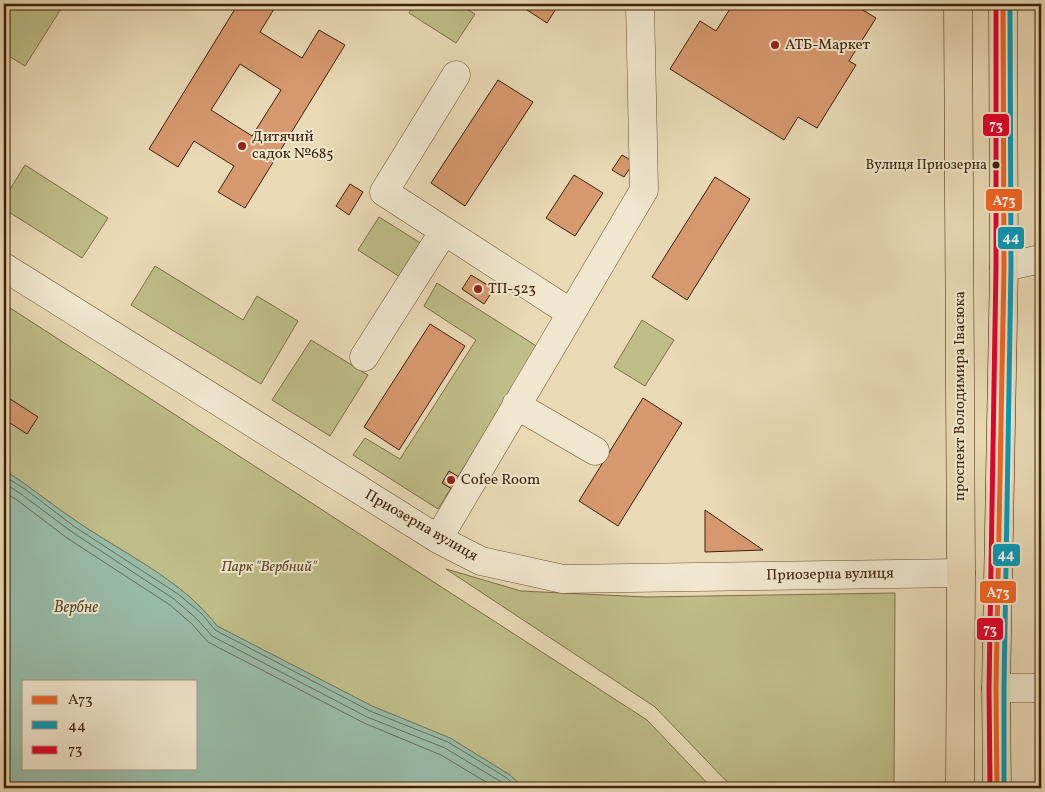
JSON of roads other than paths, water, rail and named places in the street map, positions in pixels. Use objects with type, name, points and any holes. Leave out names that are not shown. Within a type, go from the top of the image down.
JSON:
[{"type":"main road","name":"проспект Володимира Івасюка","points":[[958,4],[961,573],[960,788]]},
{"type":"main road","points":[[997,788],[996,688],[1004,267],[1002,4]]},
{"type":"main road","points":[[960,267],[1004,267]]},
{"type":"street","points":[[438,539],[644,190],[640,4]]},
{"type":"street","points":[[456,75],[384,192],[571,313]]},
{"type":"street","points":[[364,357],[444,231]]},
{"type":"street","points":[[1004,267],[1041,259]]},
{"type":"street","name":"Приозерна вулиця","points":[[4,267],[438,539],[481,561],[563,579],[961,573]]},
{"type":"street","points":[[516,405],[595,451]]},
{"type":"street","points":[[996,688],[1041,688]]},
{"type":"water","name":"Вербне","points":[[4,470],[79,523],[170,582],[187,595],[217,626],[372,706],[450,738],[510,775],[524,788],[4,788]]},
{"type":"place","name":"АТБ-Маркет","points":[[775,45]]},
{"type":"place","name":"Дитячий садок №685","points":[[242,146]]},
{"type":"place","name":"Вулиця Приозерна","points":[[996,165]]},
{"type":"place","name":"ТП-523","points":[[478,289]]},
{"type":"place","name":"Cofee Room","points":[[451,480]]},
{"type":"park label","name":"Парк \"Вербний\"","points":[[269,567]]}]
